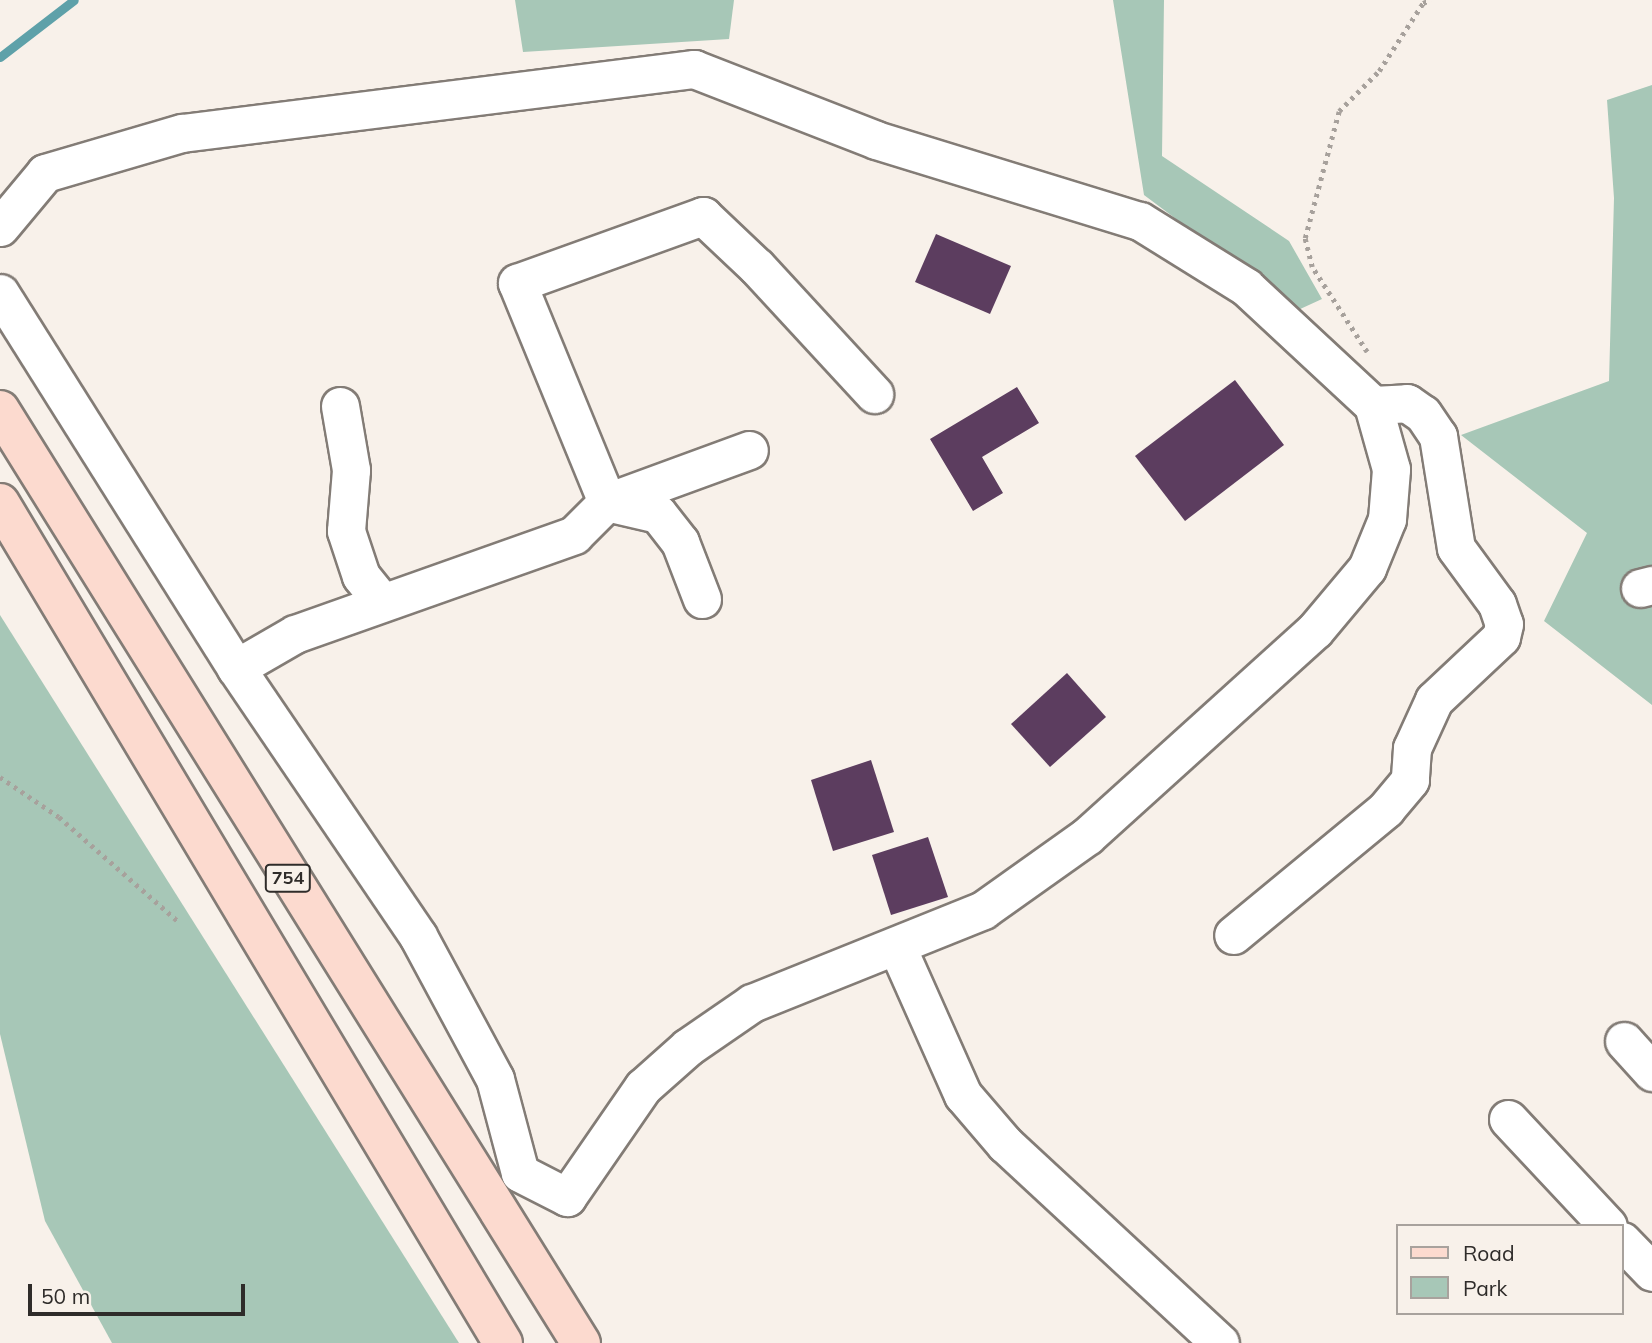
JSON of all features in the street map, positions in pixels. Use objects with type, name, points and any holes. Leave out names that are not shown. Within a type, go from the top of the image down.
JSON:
[{"type":"main road","name":"754","points":[[0,410],[581,1343]]},
{"type":"main road","name":"754","points":[[0,503],[503,1343]]},
{"type":"street","points":[[0,228],[45,173],[182,133],[694,69],[876,140],[1140,221],[1246,287],[1380,403],[1391,469],[1387,520],[1367,568],[1315,630],[1087,836],[983,910],[897,947],[752,1003],[688,1047],[643,1087],[567,1197],[520,1173],[495,1079],[418,936],[236,668],[0,293]]},
{"type":"street","points":[[607,502],[517,284],[703,216],[757,267],[874,394]]},
{"type":"street","points":[[1233,935],[1386,809],[1410,780],[1412,748],[1434,700],[1501,637],[1503,614],[1455,548],[1438,436],[1423,414],[1407,403],[1380,403]]},
{"type":"street","points":[[340,406],[351,470],[346,531],[361,576],[382,602]]},
{"type":"street","points":[[236,668],[295,634],[574,535],[607,502],[749,450]]},
{"type":"street","points":[[607,502],[657,514],[680,542],[702,598]]},
{"type":"street","points":[[897,947],[963,1095],[1005,1144],[1220,1343]]},
{"type":"street","points":[[1624,1041],[1652,1072]]},
{"type":"street","points":[[1508,1119],[1606,1224]]},
{"type":"street","points":[[1624,1243],[1652,1272]]},
{"type":"path","points":[[1380,403],[1344,310],[1312,267],[1305,238],[1339,111],[1379,71],[1423,3],[1430,0]]},
{"type":"path","points":[[0,777],[58,817],[178,922]]},
{"type":"green space","points":[[515,0],[734,0],[729,39],[523,52]]},
{"type":"green space","points":[[1113,0],[1164,0],[1162,156],[1289,241],[1322,299],[1298,310],[1144,195]]},
{"type":"green space","points":[[1652,85],[1652,705],[1544,621],[1587,533],[1461,435],[1609,381],[1614,198],[1607,100]]},
{"type":"green space","points":[[0,615],[459,1343],[112,1343],[45,1221],[0,1034]]},
{"type":"building","points":[[936,234],[1011,266],[990,314],[915,282]]},
{"type":"building","points":[[1235,380],[1284,445],[1185,521],[1135,456]]},
{"type":"building","points":[[1017,387],[1039,423],[982,457],[1003,493],[973,511],[930,439]]},
{"type":"building","points":[[1067,673],[1106,717],[1050,767],[1011,724]]},
{"type":"building","points":[[871,760],[894,832],[833,851],[811,780]]},
{"type":"building","points":[[928,837],[948,897],[891,915],[872,855]]},
{"type":"waterway","points":[[0,57],[74,0]]}]
